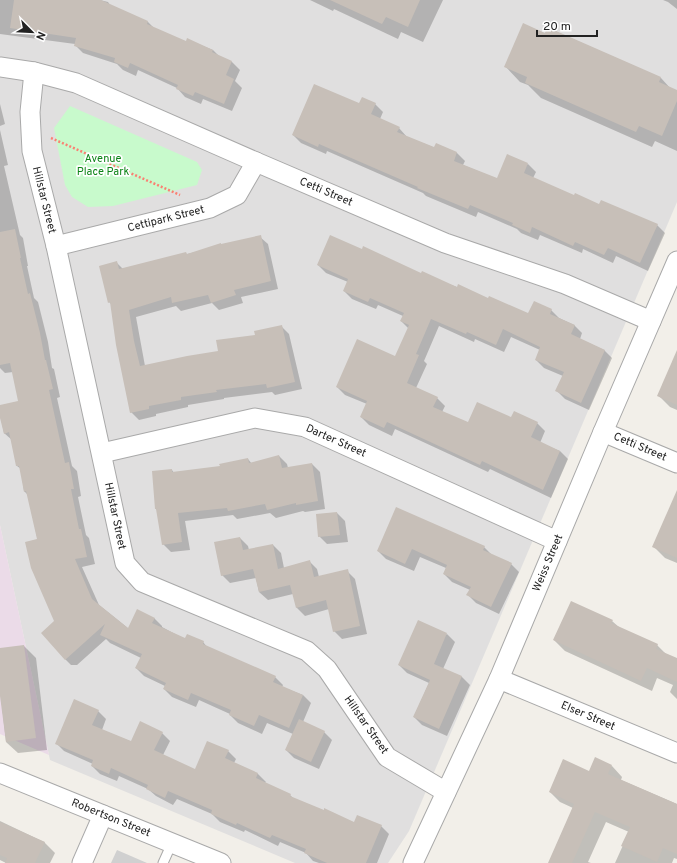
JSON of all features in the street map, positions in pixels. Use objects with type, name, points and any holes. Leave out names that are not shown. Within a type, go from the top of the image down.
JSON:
[{"type":"street","name":"Cetti Street","points":[[0,67],[34,72],[76,83],[445,243],[565,284],[651,321]]},
{"type":"street","name":"Hillstar Street","points":[[34,72],[30,112],[32,151],[56,246],[125,563],[142,582],[307,651],[327,669],[387,757],[446,792]]},
{"type":"street","name":"Cettipark Street","points":[[56,246],[210,208],[236,195],[256,162]]},
{"type":"street","name":"Weiss Street","points":[[413,863],[499,679],[677,261]]},
{"type":"street","name":"Darter Street","points":[[102,453],[255,418],[305,427],[557,541]]},
{"type":"street","name":"Cetti Street","points":[[603,432],[677,463]]},
{"type":"street","name":"Elser Street","points":[[499,679],[677,754]]},
{"type":"street","name":"Robertson Street","points":[[0,773],[221,863]]},
{"type":"street","points":[[82,863],[103,815]]},
{"type":"lane","points":[[163,863],[172,843]]},
{"type":"path","points":[[31,130],[182,196]]},
{"type":"shaded area","points":[[0,0],[677,0],[677,202],[409,831],[388,863],[295,863],[50,760],[0,525]]},
{"type":"shaded area","points":[[0,525],[49,755],[0,734]]},
{"type":"shaded area","points":[[117,850],[147,863],[111,863]]},
{"type":"green space","name":"Avenue Place Park","points":[[70,106],[197,162],[202,170],[197,185],[113,206],[88,207],[72,197],[65,185],[54,128]]},
{"type":"building","points":[[14,0],[101,0],[148,21],[147,24],[186,41],[187,38],[213,50],[212,52],[232,61],[226,75],[234,79],[224,104],[195,92],[193,96],[176,89],[178,85],[130,63],[128,68],[114,62],[115,58],[74,46],[76,38],[10,28]]},
{"type":"building","points":[[330,0],[420,0],[408,27],[386,17],[382,24]]},
{"type":"building","points":[[523,23],[545,33],[547,27],[661,77],[659,82],[677,90],[677,101],[662,136],[639,126],[636,132],[525,83],[527,77],[504,67]]},
{"type":"building","points":[[314,84],[359,103],[362,97],[376,103],[371,114],[400,127],[397,132],[434,147],[436,143],[457,152],[454,161],[497,178],[507,154],[528,163],[524,173],[574,195],[575,193],[599,204],[601,200],[658,224],[640,263],[608,248],[604,255],[575,242],[573,246],[532,227],[530,233],[512,225],[513,223],[470,205],[468,209],[319,144],[318,147],[292,135]]},
{"type":"building","points":[[15,229],[28,294],[30,293],[53,389],[49,390],[65,463],[69,462],[74,489],[71,489],[79,529],[81,529],[87,557],[75,559],[92,599],[128,628],[137,609],[155,618],[152,623],[185,638],[187,634],[204,641],[203,644],[276,676],[273,682],[303,695],[289,728],[259,715],[254,726],[229,715],[231,710],[191,693],[188,700],[163,689],[166,683],[135,668],[142,654],[100,635],[105,624],[65,660],[41,633],[54,621],[31,568],[25,542],[37,539],[26,491],[24,492],[19,466],[16,466],[9,432],[4,434],[0,418],[0,405],[18,401],[10,363],[0,365],[0,232]]},
{"type":"building","points":[[261,235],[271,281],[234,290],[236,295],[211,303],[208,295],[172,303],[171,297],[129,310],[134,341],[140,366],[218,351],[216,340],[255,335],[254,331],[282,325],[295,382],[267,388],[266,384],[216,390],[217,392],[181,397],[181,400],[149,406],[149,409],[130,413],[116,345],[110,302],[108,303],[99,266],[117,261],[119,269],[186,252],[187,254],[221,243]]},
{"type":"building","points":[[330,235],[362,249],[363,246],[421,273],[422,271],[457,287],[458,284],[488,298],[489,296],[528,313],[534,301],[552,309],[550,314],[575,325],[571,334],[605,350],[581,403],[555,391],[564,372],[535,360],[540,347],[503,329],[496,345],[467,332],[466,334],[431,319],[416,354],[419,355],[407,383],[438,397],[433,407],[468,422],[477,402],[511,417],[514,411],[538,422],[531,437],[560,451],[543,490],[482,461],[480,465],[387,422],[384,428],[360,417],[367,401],[336,387],[357,339],[395,356],[409,325],[400,321],[404,313],[370,298],[368,302],[343,291],[348,279],[317,265]]},
{"type":"building","points":[[677,350],[677,405],[657,396]]},
{"type":"building","points":[[279,455],[282,468],[312,463],[318,501],[296,505],[296,503],[267,510],[265,504],[228,511],[227,508],[178,513],[182,542],[162,545],[155,509],[152,471],[172,469],[172,472],[220,466],[219,464],[248,458],[249,463]]},
{"type":"building","points":[[677,490],[677,558],[652,547]]},
{"type":"building","points":[[396,507],[485,546],[483,550],[512,563],[491,607],[466,595],[471,587],[443,574],[447,565],[412,549],[405,564],[377,551]]},
{"type":"building","points":[[337,512],[340,535],[318,537],[316,514]]},
{"type":"building","points":[[240,537],[243,550],[273,544],[278,569],[310,560],[314,577],[348,569],[360,626],[333,632],[326,600],[296,608],[290,585],[259,592],[253,569],[221,576],[214,542]]},
{"type":"building","points":[[571,601],[613,620],[611,623],[658,644],[656,649],[677,658],[677,682],[647,668],[641,681],[553,640]]},
{"type":"building","points":[[418,620],[447,633],[434,664],[462,676],[439,729],[413,717],[430,680],[398,665]]},
{"type":"building","points":[[24,645],[36,738],[6,742],[0,696],[0,648]]},
{"type":"building","points":[[74,699],[99,710],[92,725],[131,741],[140,721],[163,732],[154,750],[195,769],[207,741],[229,750],[225,758],[258,773],[256,778],[291,794],[290,796],[324,810],[324,808],[354,822],[357,815],[382,825],[366,863],[327,863],[304,853],[306,849],[272,835],[270,838],[237,823],[236,825],[211,814],[212,810],[168,791],[165,798],[146,789],[148,785],[111,768],[109,774],[91,766],[93,760],[55,744]]},
{"type":"building","points":[[299,719],[325,731],[311,762],[285,750]]},
{"type":"building","points":[[595,757],[612,765],[608,774],[677,804],[677,854],[663,848],[657,862],[621,846],[630,827],[595,812],[572,863],[548,863],[574,804],[549,792],[563,759],[589,771]]},
{"type":"building","points":[[0,822],[45,842],[35,863],[5,863],[7,858],[0,855]]}]
